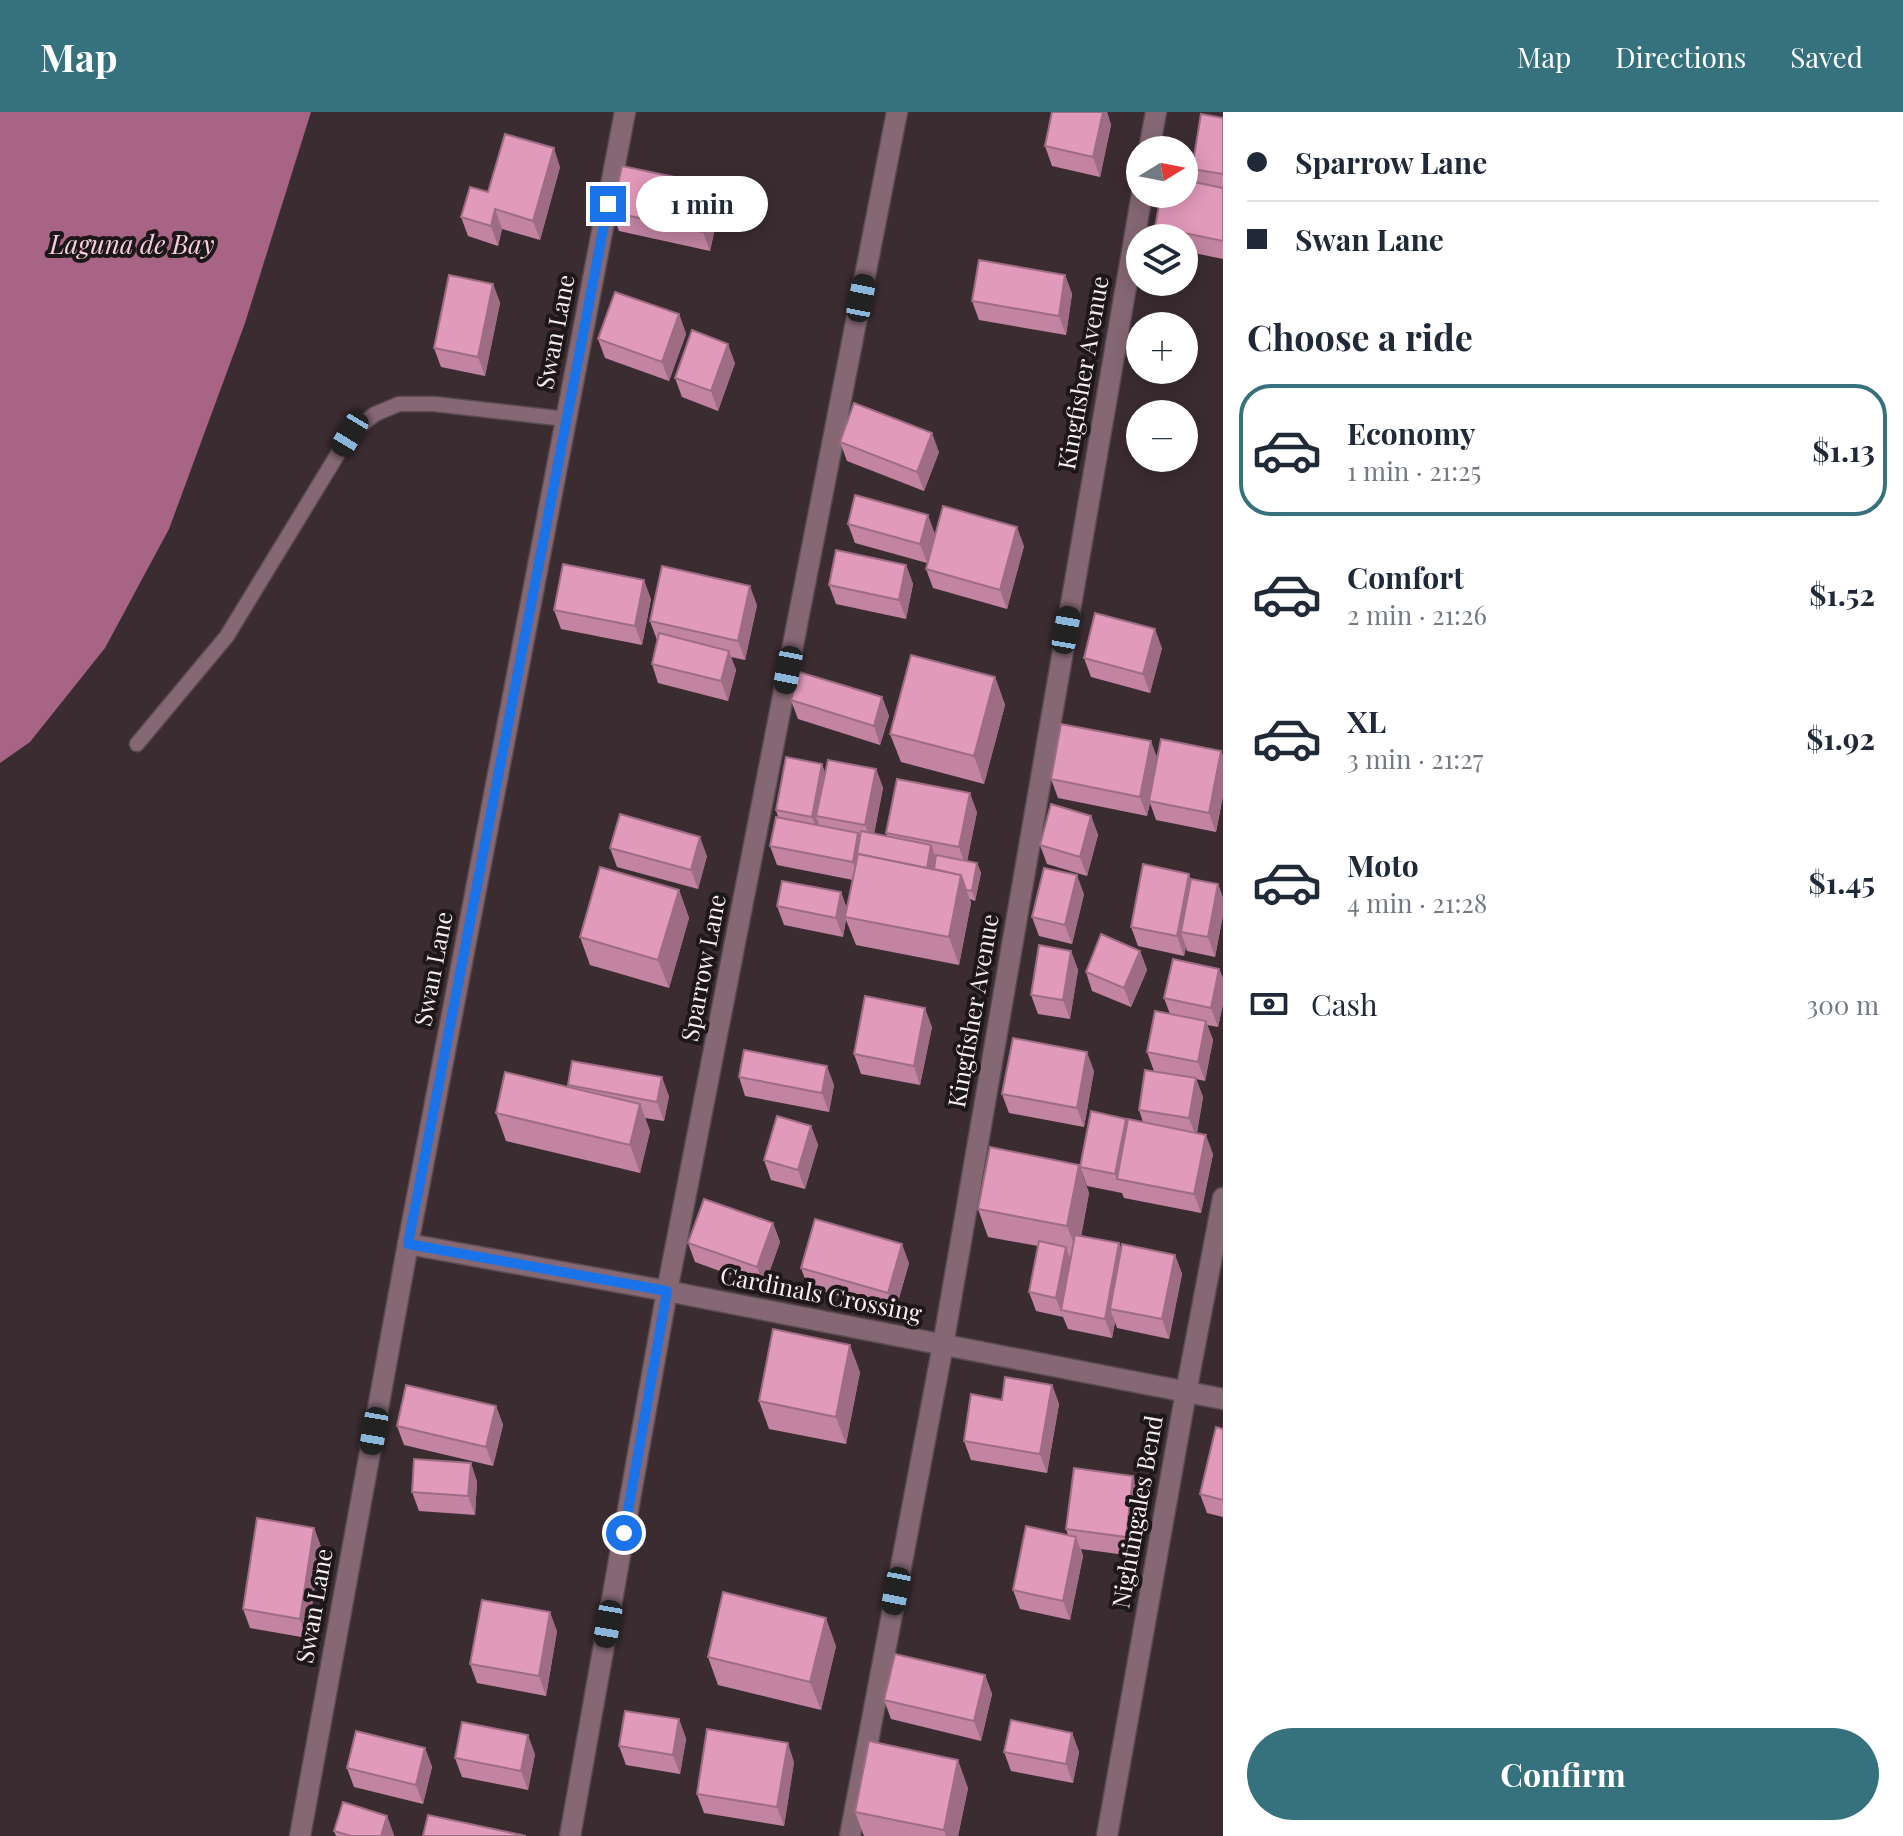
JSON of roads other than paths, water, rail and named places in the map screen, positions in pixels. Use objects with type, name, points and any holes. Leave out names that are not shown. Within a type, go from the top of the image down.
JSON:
[{"type":"street","name":"Swan Lane","points":[[300,1836],[408,1244],[625,112]]},
{"type":"street","name":"Sparrow Lane","points":[[570,1836],[667,1291],[897,112]]},
{"type":"street","points":[[1152,136],[1156,112]]},
{"type":"street","name":"Kingfisher Avenue","points":[[850,1836],[943,1345],[1140,208]]},
{"type":"street","name":"Nightingales Bend","points":[[1107,1836],[1223,1198]]},
{"type":"street","name":"Cardinals Crossing","points":[[408,1244],[1223,1399]]},
{"type":"lane","points":[[137,744],[227,636],[350,434],[375,414],[399,404],[434,404],[566,419]]},
{"type":"water","name":"Laguna de Bay","points":[[0,112],[311,112],[245,323],[169,529],[105,648],[30,742],[0,763]]}]
